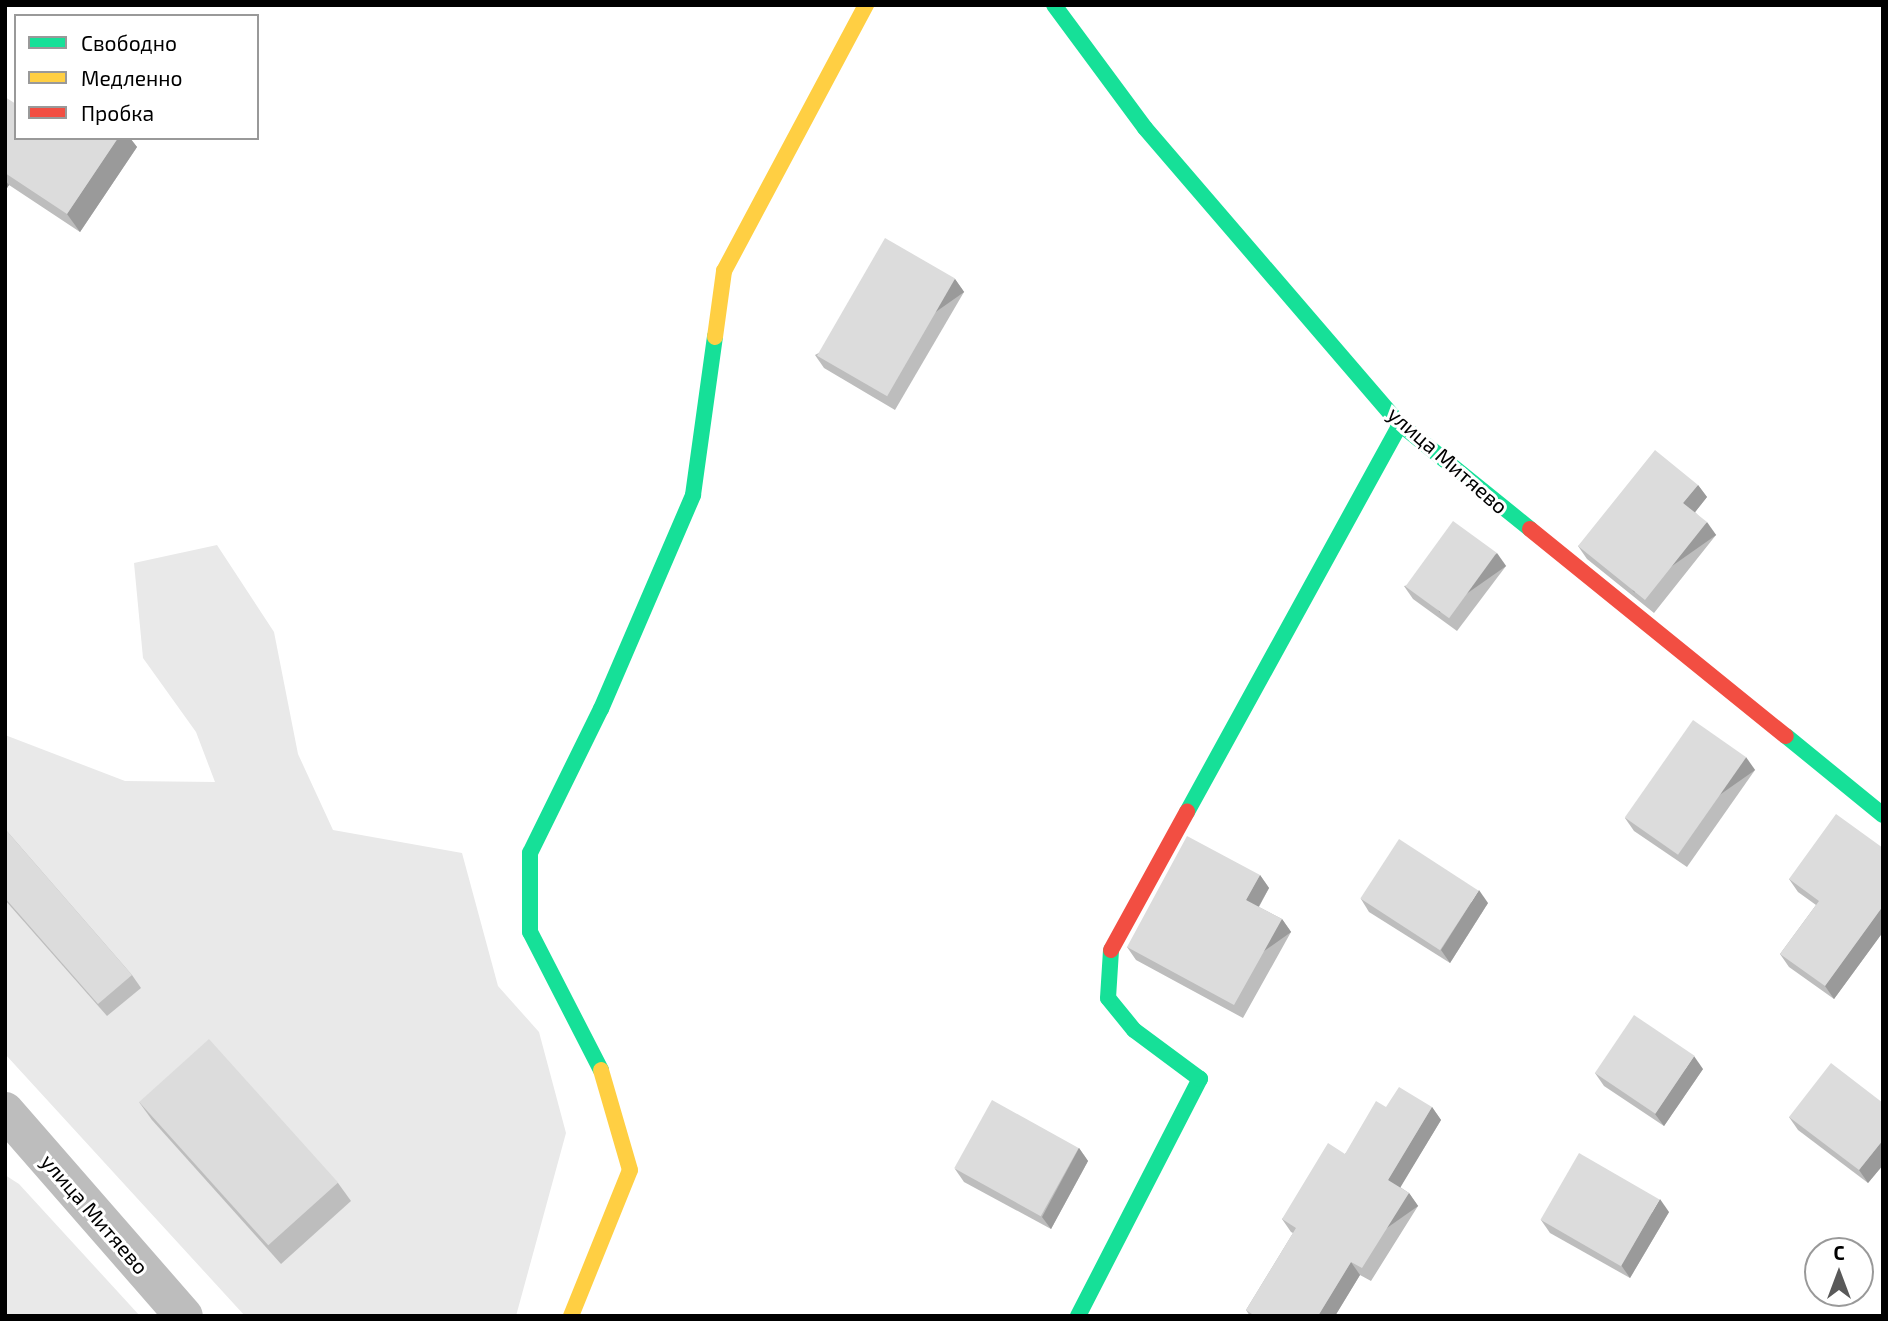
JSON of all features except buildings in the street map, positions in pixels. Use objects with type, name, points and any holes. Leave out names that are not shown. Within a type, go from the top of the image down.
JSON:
[{"type":"street","points":[[571,1316],[630,1170],[604,1075],[530,932],[530,853],[601,709],[694,495],[723,271],[866,5]]},
{"type":"street","name":"улица Митяево","points":[[1054,5],[1145,128],[1400,424],[1883,815]]},
{"type":"street","points":[[1077,1316],[1200,1079],[1134,1030],[1108,998],[1110,952],[1400,424]]},
{"type":"street","name":"улица Митяево","points":[[5,1111],[184,1316]]},
{"type":"shaded area","points":[[217,545],[274,632],[298,754],[333,830],[462,853],[498,986],[539,1032],[566,1133],[516,1316],[245,1316],[5,1054],[5,735],[125,781],[215,782],[196,732],[143,658],[134,563]]},
{"type":"shaded area","points":[[5,1175],[19,1184],[140,1316],[5,1316]]},
{"type":"traffic: fast","points":[[1054,5],[1145,128],[1400,424],[1530,529]]},
{"type":"traffic: fast","points":[[601,1070],[530,932],[530,853],[601,709],[693,495],[715,337]]},
{"type":"traffic: fast","points":[[1187,812],[1400,424]]},
{"type":"traffic: fast","points":[[1786,736],[1883,815]]},
{"type":"traffic: fast","points":[[1078,1316],[1200,1079],[1134,1030],[1108,998],[1111,950]]},
{"type":"traffic: slow","points":[[715,337],[724,271],[866,5]]},
{"type":"traffic: slow","points":[[571,1316],[630,1170],[601,1070]]},
{"type":"traffic: jam","points":[[1530,529],[1786,736]]},
{"type":"traffic: jam","points":[[1111,950],[1187,812]]}]
